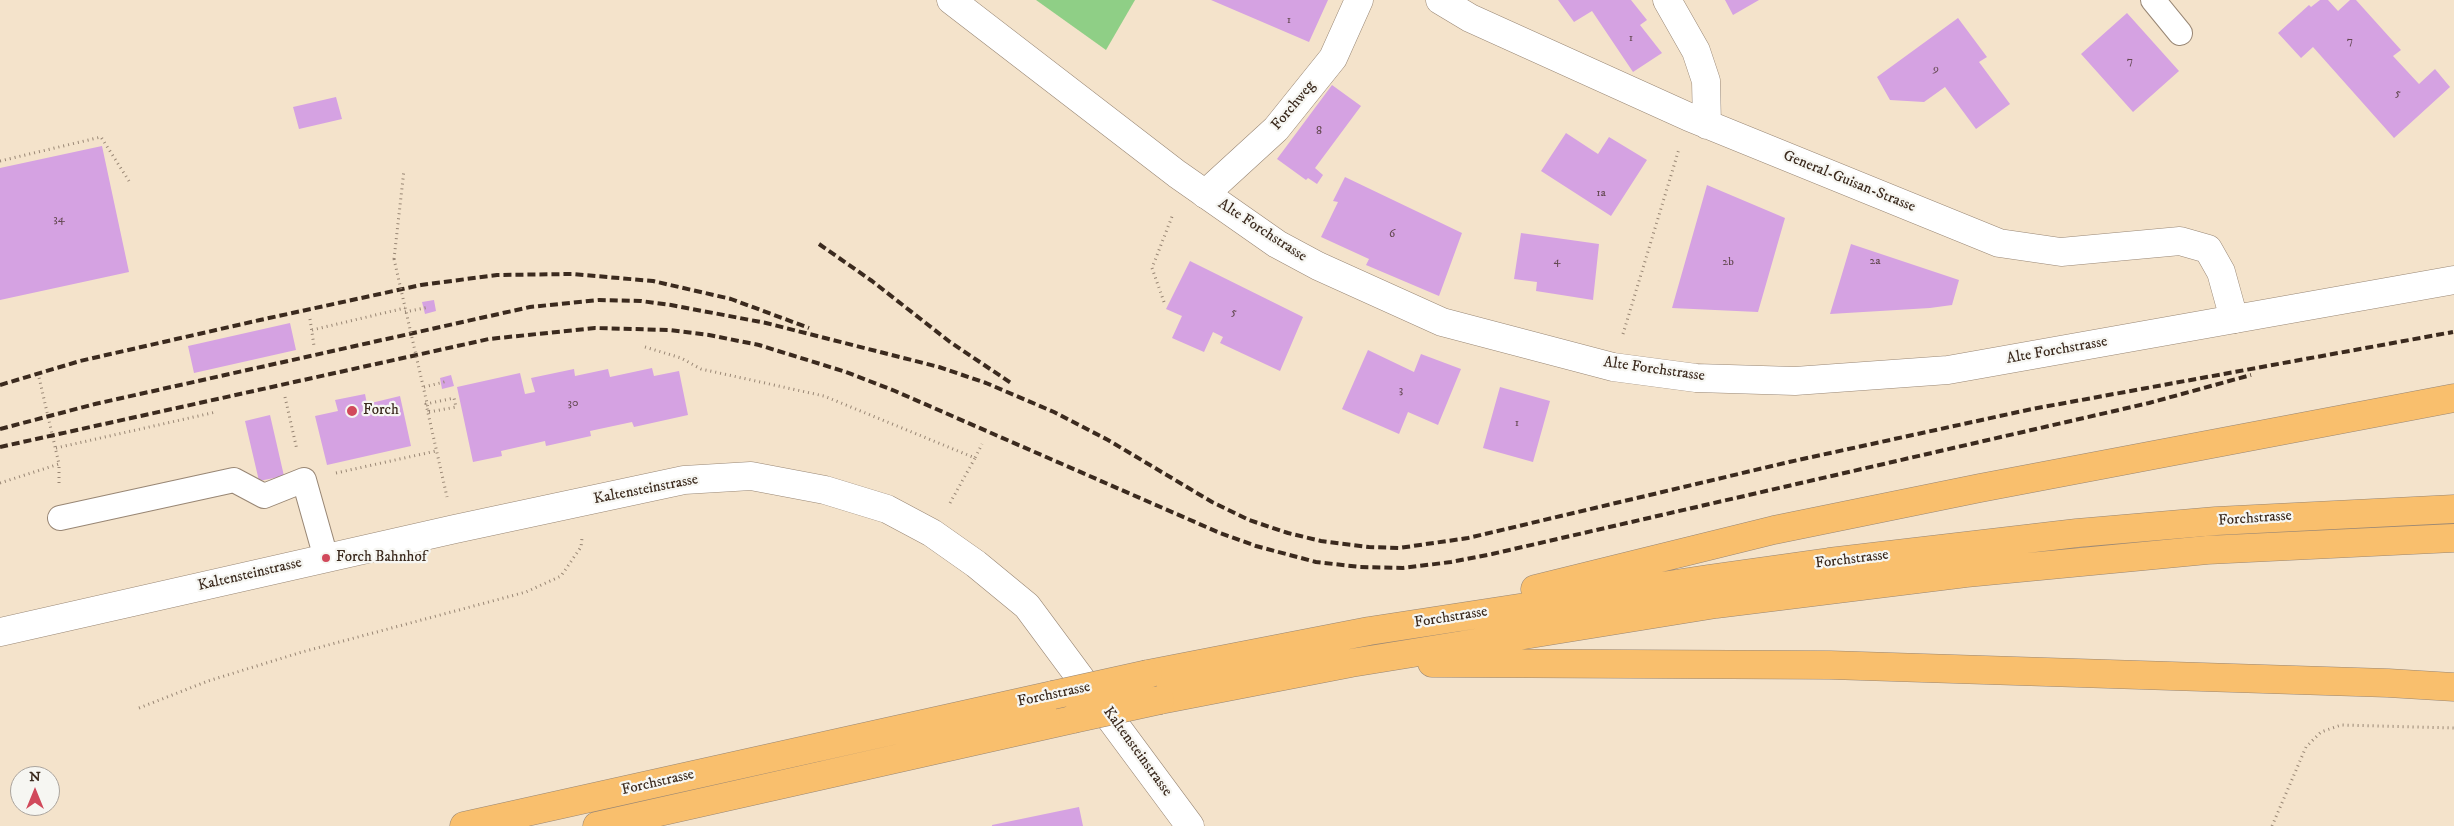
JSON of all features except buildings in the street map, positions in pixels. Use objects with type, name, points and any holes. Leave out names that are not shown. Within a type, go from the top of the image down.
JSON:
[{"type":"highway","points":[[1369,631],[1774,530],[1980,488],[2454,398]]},
{"type":"highway","name":"Forchstrasse","points":[[464,826],[1148,674],[1369,631],[1708,578],[2077,533],[2216,521],[2454,508]]},
{"type":"highway","name":"Forchstrasse","points":[[597,826],[1160,700],[1351,662],[1716,604],[1966,573],[2207,550],[2454,538]]},
{"type":"highway","points":[[1351,662],[1830,665],[2368,682],[2454,687]]},
{"type":"street","name":"Alte Forchstrasse","points":[[951,0],[1205,194],[1277,244],[1318,266],[1442,322],[1613,367],[1696,378],[1795,381],[1948,370],[2454,280]]},
{"type":"street","name":"Forchweg","points":[[1205,194],[1276,129],[1333,58],[1359,0]]},
{"type":"street","name":"General-Guisan-Strasse","points":[[1440,0],[1470,18],[1698,121],[1999,243],[2061,252],[2180,241],[2208,249],[2221,272],[2234,319]]},
{"type":"street","points":[[1666,0],[1696,51],[1706,81],[1698,121]]},
{"type":"street","name":"Kaltensteinstrasse","points":[[0,632],[326,558],[684,480],[752,476],[825,490],[887,509],[932,533],[969,559],[1026,606],[1190,826]]},
{"type":"lane","points":[[2153,0],[2180,33]]},
{"type":"lane","points":[[60,518],[234,480],[264,496],[304,480],[326,558]]},
{"type":"path","points":[[1613,367],[1698,121]]},
{"type":"path","points":[[0,161],[101,137],[129,181]]},
{"type":"path","points":[[404,170],[394,259],[405,310],[424,387],[430,412],[456,407],[454,398],[426,404],[439,469]]},
{"type":"path","points":[[1164,302],[1152,268],[1176,206]]},
{"type":"path","points":[[312,330],[405,310],[429,307]]},
{"type":"path","points":[[310,319],[314,346]]},
{"type":"path","points":[[645,347],[681,358],[700,369],[824,396],[975,458]]},
{"type":"path","points":[[38,373],[59,464],[60,518]]},
{"type":"path","points":[[424,387],[448,382]]},
{"type":"path","points":[[285,397],[304,480],[436,451]]},
{"type":"path","points":[[56,448],[216,412]]},
{"type":"path","points":[[946,509],[982,444]]},
{"type":"path","points":[[0,483],[59,464]]},
{"type":"path","points":[[139,708],[208,681],[302,652],[526,592],[561,576],[581,547],[584,502]]},
{"type":"path","points":[[2272,826],[2306,747],[2321,732],[2341,725],[2454,728]]},
{"type":"green space","points":[[1036,0],[1135,0],[1106,50]]},
{"type":"railway","points":[[819,244],[872,281],[950,342],[1011,383]]},
{"type":"railway","points":[[0,385],[80,361],[260,320],[421,285],[497,275],[572,274],[653,281],[731,299],[809,328]]},
{"type":"railway","points":[[0,429],[95,404],[530,307],[599,300],[641,301],[766,323],[939,367],[986,383],[1054,412],[1108,440],[1212,502],[1249,520],[1288,533],[1321,541],[1369,547],[1399,548],[1468,538],[1789,462],[2032,409],[2453,332]]},
{"type":"railway","points":[[0,447],[489,339],[595,328],[669,330],[709,335],[759,345],[846,372],[895,391],[1220,533],[1256,546],[1316,562],[1360,567],[1403,568],[1451,562],[1492,554],[2149,403],[2251,375]]},
{"type":"place","name":"Forch","points":[[352,411]]},
{"type":"place","name":"Forch Bahnhof","points":[[326,558]]}]
